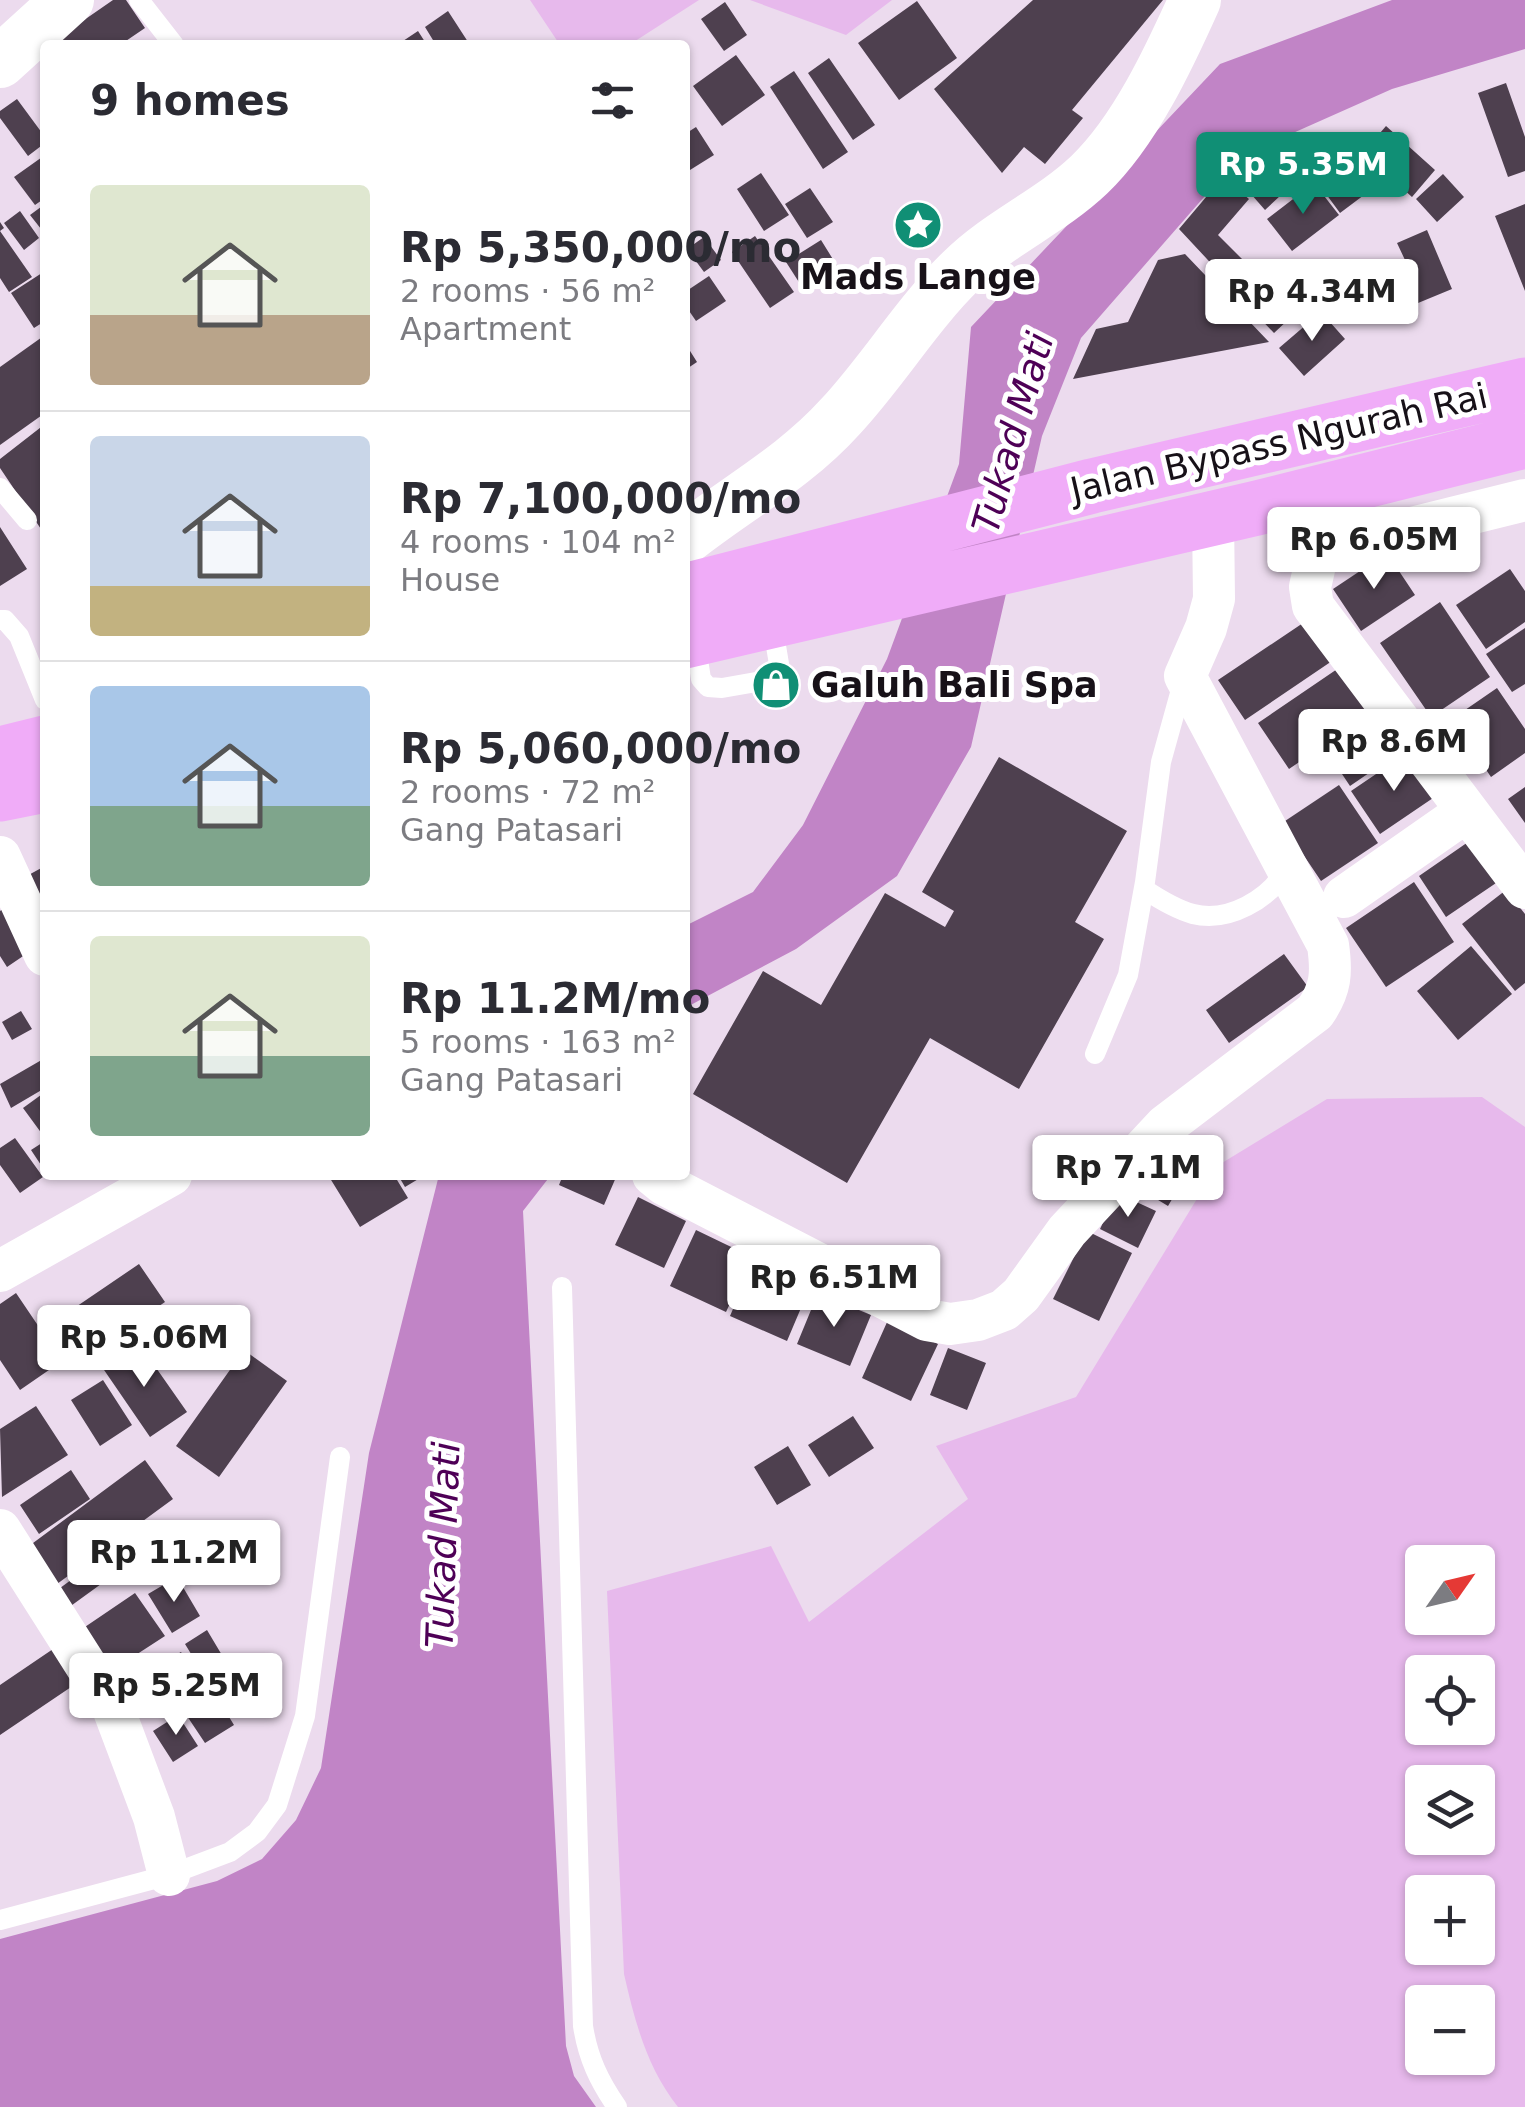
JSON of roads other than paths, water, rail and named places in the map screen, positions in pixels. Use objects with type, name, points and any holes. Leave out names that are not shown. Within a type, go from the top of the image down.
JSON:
[{"type":"highway","name":"Jalan Bypass Ngurah Rai","points":[[690,624],[772,620],[892,565],[1092,486],[1525,385]]},
{"type":"highway","name":"Jalan Bypass Ngurah Rai","points":[[690,623],[892,565],[1098,543],[1525,440]]},
{"type":"highway","points":[[0,754],[40,745]]},
{"type":"highway","points":[[0,794],[40,786]]},
{"type":"street","points":[[0,62],[68,0]]},
{"type":"street","points":[[690,534],[782,472],[816,442],[960,271],[996,240],[1044,211],[1088,176],[1108,154],[1151,87],[1195,0]]},
{"type":"street","points":[[1522,507],[1328,548],[1317,556],[1310,587],[1313,606],[1525,888]]},
{"type":"street","points":[[659,1180],[927,1320],[950,1324],[978,1320],[1004,1310],[1021,1295],[1067,1231],[1165,1126],[1315,1012],[1328,994],[1332,972],[1328,946],[1185,676],[1214,599],[1213,516]]},
{"type":"street","points":[[1344,897],[1468,810]]},
{"type":"street","points":[[0,857],[40,944]]},
{"type":"street","points":[[0,1271],[162,1180]]},
{"type":"street","points":[[0,1530],[113,1708],[154,1817],[169,1875]]},
{"type":"lane","points":[[140,0],[170,40]]},
{"type":"lane","points":[[0,488],[27,520]]},
{"type":"lane","points":[[0,620],[5,620],[19,636],[40,688]]},
{"type":"lane","points":[[1095,1054],[1128,975],[1161,762],[1185,676]]},
{"type":"lane","points":[[1144,890],[1196,915],[1232,911],[1260,900],[1286,870]]},
{"type":"lane","points":[[562,1287],[583,2026],[586,2050],[617,2107]]},
{"type":"lane","points":[[0,1920],[169,1875],[230,1852],[258,1832],[277,1805],[305,1716],[340,1457]]},
{"type":"water","name":"Tukad Mati","points":[[1392,0],[1525,0],[1525,49],[1392,89],[1239,157],[1081,338],[1042,436],[971,747],[897,876],[796,949],[690,1005],[690,924],[753,892],[803,825],[887,659],[959,464],[971,327],[1220,64]]},
{"type":"water","points":[[438,1180],[547,1180],[523,1211],[566,2046],[574,2076],[596,2107],[0,2107],[0,1939],[217,1881],[262,1859],[296,1820],[321,1768],[369,1453]]},
{"type":"place","name":"Mads Lange","points":[[918,225]]},
{"type":"place","name":"Galuh Bali Spa","points":[[776,685]]}]
